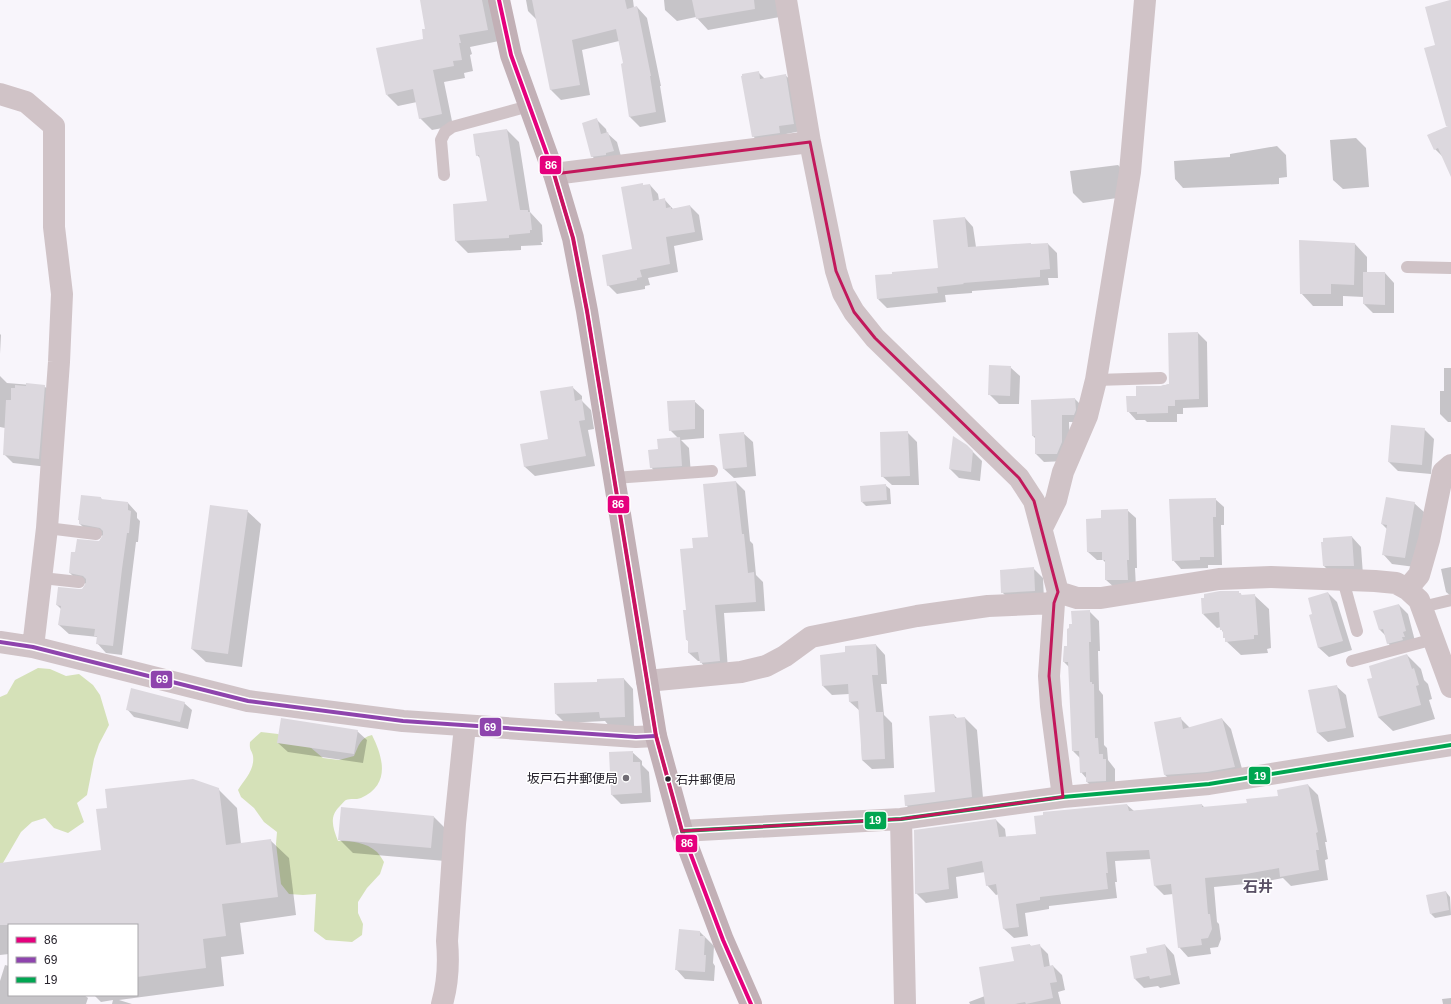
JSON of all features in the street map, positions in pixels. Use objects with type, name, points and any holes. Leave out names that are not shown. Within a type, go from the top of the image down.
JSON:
[{"type":"main road","points":[[499,0],[511,55],[554,174],[573,238],[587,311],[656,736],[682,831],[723,940],[751,1004]]},
{"type":"street","points":[[786,0],[810,142],[836,271],[843,293],[854,312],[875,338],[1019,478],[1034,501],[1042,528],[1056,597],[1049,676],[1051,706],[1063,797]]},
{"type":"street","points":[[1042,528],[1056,500],[1063,472],[1087,416],[1096,380],[1130,172],[1145,0]]},
{"type":"street","points":[[0,94],[26,102],[54,126],[54,227],[62,294],[59,362],[47,528],[33,647]]},
{"type":"street","points":[[554,174],[810,142]]},
{"type":"street","points":[[1407,589],[1419,575],[1429,540],[1443,472],[1451,465]]},
{"type":"street","points":[[647,681],[741,672],[766,666],[785,656],[811,637],[917,616],[1056,597],[1101,598],[1219,579],[1271,577],[1396,583],[1407,589],[1419,600],[1451,687]]},
{"type":"street","points":[[0,642],[33,647],[248,701],[403,721],[636,737],[656,736]]},
{"type":"street","points":[[442,1004],[447,980],[449,959],[448,941],[454,832],[465,726]]},
{"type":"street","points":[[682,831],[901,819],[1063,797],[1209,784],[1451,745]]},
{"type":"street","points":[[901,819],[905,1004]]},
{"type":"lane","points":[[444,176],[441,140],[445,132],[452,127],[529,106]]},
{"type":"lane","points":[[1407,267],[1451,268]]},
{"type":"lane","points":[[1096,380],[1161,378]]},
{"type":"lane","points":[[614,478],[712,471]]},
{"type":"lane","points":[[47,528],[96,534]]},
{"type":"lane","points":[[42,578],[78,582]]},
{"type":"lane","points":[[1343,580],[1357,631]]},
{"type":"lane","points":[[1422,607],[1451,600]]},
{"type":"lane","points":[[1352,661],[1434,639]]},
{"type":"highlighted area","points":[[810,142],[836,271],[854,312],[875,338],[1019,478],[1034,501],[1058,592],[1054,603],[1049,676],[1063,797],[901,819],[682,831],[656,736],[587,311],[573,238],[554,174]]},
{"type":"green space","points":[[38,668],[50,669],[66,676],[79,674],[93,685],[100,695],[109,725],[99,744],[94,759],[87,795],[77,803],[84,822],[68,833],[54,828],[45,818],[32,822],[21,832],[0,868],[0,697],[7,694],[15,680]]},
{"type":"green space","points":[[261,732],[278,734],[293,744],[310,747],[323,758],[339,760],[354,756],[360,742],[368,736],[372,735],[376,744],[382,771],[377,786],[370,793],[361,798],[349,799],[345,801],[336,811],[333,819],[333,827],[338,841],[353,842],[368,846],[377,852],[384,862],[380,874],[367,888],[358,902],[358,913],[363,924],[362,935],[352,942],[326,940],[314,931],[316,894],[289,894],[281,884],[276,844],[277,832],[264,822],[254,808],[241,797],[238,790],[251,770],[253,761],[250,742]]},
{"type":"building","points":[[420,0],[482,0],[488,30],[459,35],[462,60],[453,61],[454,66],[433,70],[442,114],[419,119],[413,89],[386,95],[376,48],[423,39],[422,29],[425,29]]},
{"type":"building","points":[[532,0],[625,0],[627,9],[637,6],[651,76],[656,112],[629,117],[621,64],[623,63],[616,29],[572,40],[580,85],[550,90]]},
{"type":"building","points":[[692,0],[754,0],[755,9],[696,19]]},
{"type":"building","points":[[1451,0],[1451,177],[1438,148],[1434,150],[1427,135],[1448,126],[1446,126],[1424,48],[1435,45],[1425,7]]},
{"type":"building","points":[[759,71],[760,79],[786,74],[794,124],[779,126],[780,133],[752,137],[741,76],[742,74]]},
{"type":"building","points":[[597,118],[601,134],[608,132],[614,151],[606,153],[606,155],[591,157],[582,123]]},
{"type":"building","points":[[507,129],[520,210],[528,210],[528,212],[530,212],[532,230],[530,230],[530,233],[509,235],[509,238],[455,241],[453,204],[487,201],[479,155],[476,156],[473,134]]},
{"type":"building","points":[[643,183],[643,185],[650,184],[653,201],[665,198],[666,208],[671,207],[671,209],[690,205],[695,232],[666,237],[670,264],[640,270],[642,277],[637,278],[637,280],[607,286],[602,255],[632,249],[621,187]]},
{"type":"building","points":[[965,217],[968,247],[1048,243],[1050,269],[1040,270],[1040,277],[963,283],[964,284],[937,287],[938,293],[877,299],[875,275],[938,268],[933,220]]},
{"type":"building","points":[[1299,240],[1355,243],[1354,285],[1331,284],[1331,294],[1300,294]]},
{"type":"building","points":[[1363,272],[1385,272],[1385,305],[1363,304]]},
{"type":"building","points":[[1198,332],[1199,399],[1175,400],[1175,406],[1168,406],[1168,413],[1137,414],[1137,412],[1127,412],[1126,396],[1136,396],[1136,386],[1161,386],[1169,384],[1168,333]]},
{"type":"building","points":[[989,365],[1011,366],[1010,396],[988,395]]},
{"type":"building","points":[[26,383],[45,385],[39,459],[3,455],[6,400],[11,400],[11,388],[15,388],[15,385],[26,386]]},
{"type":"building","points":[[573,386],[575,401],[582,399],[585,420],[579,421],[586,456],[524,467],[520,444],[548,439],[540,391]]},
{"type":"building","points":[[1075,398],[1076,410],[1074,415],[1062,415],[1062,442],[1057,454],[1035,454],[1035,436],[1032,436],[1031,400]]},
{"type":"building","points":[[695,400],[695,429],[669,431],[667,401]]},
{"type":"building","points":[[1391,425],[1425,428],[1422,465],[1388,462]]},
{"type":"building","points":[[908,431],[910,476],[881,477],[880,432]]},
{"type":"building","points":[[744,432],[747,467],[723,469],[719,434]]},
{"type":"building","points":[[953,436],[973,451],[971,472],[949,469]]},
{"type":"building","points":[[680,437],[682,466],[650,468],[648,450],[658,449],[657,439]]},
{"type":"building","points":[[736,481],[748,573],[754,572],[756,602],[715,605],[720,661],[700,663],[698,652],[688,653],[688,640],[686,640],[683,610],[686,610],[680,549],[693,548],[692,538],[708,537],[703,484]]},
{"type":"building","points":[[886,484],[887,500],[861,502],[860,486]]},
{"type":"building","points":[[81,495],[128,502],[128,510],[131,511],[129,533],[127,533],[122,569],[113,646],[96,644],[97,636],[94,636],[95,629],[58,625],[61,606],[56,605],[58,587],[82,589],[86,583],[86,579],[83,576],[69,573],[71,552],[75,552],[77,539],[99,541],[103,535],[103,531],[100,528],[79,524],[78,520]]},
{"type":"building","points":[[1386,497],[1415,502],[1405,558],[1382,555],[1387,525],[1381,524]]},
{"type":"building","points":[[1216,498],[1216,517],[1213,517],[1214,557],[1200,557],[1200,560],[1172,561],[1169,499]]},
{"type":"building","points":[[210,505],[248,510],[228,654],[191,649]]},
{"type":"building","points":[[1128,509],[1128,580],[1105,580],[1105,560],[1102,560],[1102,552],[1087,552],[1086,519],[1101,518],[1101,510]]},
{"type":"building","points":[[1352,536],[1354,566],[1323,566],[1321,542],[1323,542],[1323,538]]},
{"type":"building","points":[[1034,567],[1035,591],[1001,593],[1000,570]]},
{"type":"building","points":[[1220,591],[1239,591],[1241,595],[1255,594],[1258,635],[1254,635],[1254,639],[1225,642],[1225,638],[1223,638],[1223,630],[1220,630],[1219,612],[1202,614],[1201,598],[1204,598],[1204,594]]},
{"type":"building","points":[[1328,592],[1343,641],[1318,648],[1309,615],[1312,614],[1308,598]]},
{"type":"building","points":[[1399,604],[1406,631],[1403,632],[1405,637],[1402,637],[1403,640],[1387,644],[1383,629],[1379,630],[1373,611]]},
{"type":"building","points":[[1090,610],[1090,682],[1094,684],[1095,738],[1098,738],[1099,754],[1103,754],[1103,759],[1106,759],[1106,781],[1086,782],[1086,772],[1080,773],[1079,751],[1072,751],[1068,662],[1063,662],[1063,659],[1064,646],[1067,646],[1067,629],[1069,628],[1069,624],[1072,624],[1071,611]]},
{"type":"building","points":[[876,644],[878,675],[872,675],[876,712],[883,712],[885,759],[862,760],[858,701],[849,702],[848,684],[822,686],[820,655],[845,652],[845,646]]},
{"type":"building","points":[[1407,654],[1412,669],[1414,668],[1419,685],[1416,686],[1421,705],[1378,717],[1367,679],[1372,678],[1369,666]]},
{"type":"building","points":[[624,678],[625,717],[600,718],[599,712],[555,714],[554,683],[597,682],[597,679]]},
{"type":"building","points":[[1337,685],[1346,728],[1317,733],[1308,690]]},
{"type":"building","points":[[131,688],[185,702],[180,722],[126,710]]},
{"type":"building","points":[[954,714],[955,718],[965,717],[972,797],[905,806],[904,795],[935,792],[929,716]]},
{"type":"building","points":[[1181,717],[1183,729],[1222,718],[1235,767],[1207,772],[1164,775],[1154,722]]},
{"type":"building","points":[[281,718],[358,730],[354,754],[277,743]]},
{"type":"building","name":"坂戸石井郵便局","points":[[633,751],[633,762],[640,762],[642,793],[611,795],[609,752]]},
{"type":"building","points":[[193,779],[219,788],[226,845],[271,839],[278,897],[222,904],[226,936],[203,939],[206,968],[138,977],[138,924],[0,925],[0,863],[101,850],[96,809],[107,808],[105,789]]},
{"type":"building","points":[[1308,784],[1318,832],[1316,833],[1319,850],[1316,850],[1319,870],[1280,877],[1279,868],[1246,874],[1205,878],[1208,914],[1210,914],[1212,929],[1208,938],[1201,939],[1202,945],[1178,948],[1171,884],[1154,886],[1149,850],[1106,852],[1108,889],[1040,897],[1040,900],[1016,904],[1019,927],[1003,929],[996,884],[986,886],[982,861],[947,868],[949,889],[915,894],[914,830],[996,819],[999,837],[1036,834],[1034,816],[1043,815],[1043,812],[1127,804],[1129,811],[1202,804],[1202,807],[1247,803],[1246,799],[1278,796],[1277,790]]},
{"type":"building","points":[[341,807],[434,816],[431,848],[338,840]]},
{"type":"building","points":[[1446,891],[1449,910],[1430,914],[1426,895]]},
{"type":"building","points":[[679,929],[700,931],[700,936],[705,936],[705,972],[675,970]]},
{"type":"building","points":[[1030,944],[1030,946],[1040,944],[1044,967],[1053,965],[1057,982],[1050,983],[1053,998],[1026,1004],[1025,1002],[1015,1004],[985,1004],[979,967],[1014,961],[1011,947]]},
{"type":"building","points":[[1165,944],[1171,975],[1150,979],[1149,976],[1134,979],[1130,956],[1147,953],[1146,948]]},
{"type":"transit line","name":"86","points":[[499,0],[511,55],[554,174],[573,238],[587,311],[656,736],[682,831],[723,940],[751,1004]]},
{"type":"transit line","name":"69","points":[[0,642],[33,647],[248,701],[403,721],[636,737],[656,736]]},
{"type":"transit line","name":"19","points":[[682,831],[901,819],[1063,797],[1209,784],[1451,745]]},
{"type":"place","name":"坂戸石井郵便局","points":[[626,778]]},
{"type":"place","name":"石井郵便局","points":[[668,779]]},
{"type":"district","name":"石井","points":[[1258,887]]}]
